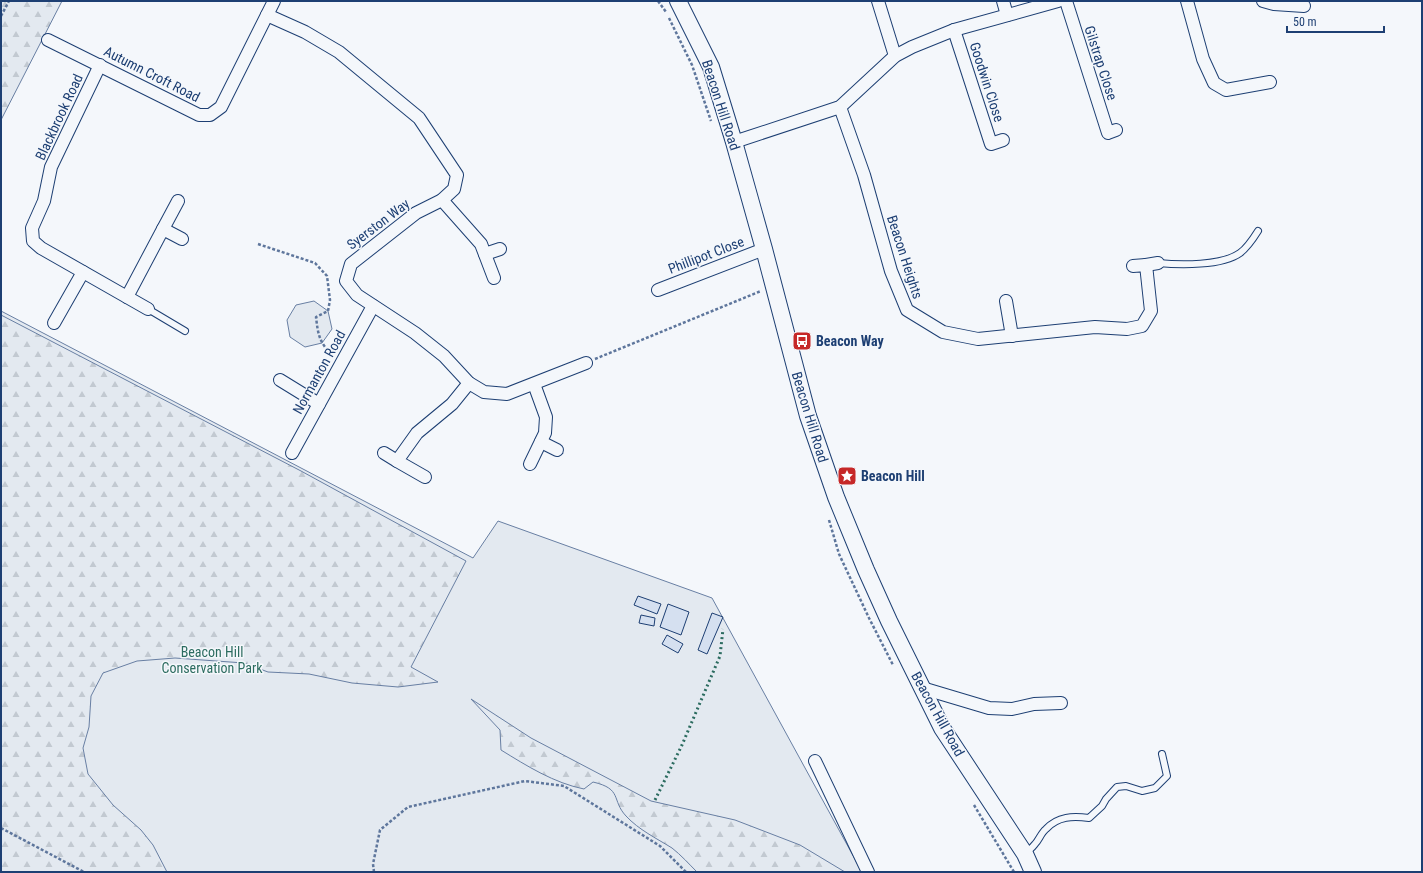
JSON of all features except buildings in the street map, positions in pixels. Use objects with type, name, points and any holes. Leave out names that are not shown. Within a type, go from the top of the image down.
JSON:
[{"type":"street","name":"Autumn Croft Road","points":[[48,40],[199,115],[210,115],[221,107],[274,1]]},
{"type":"street","name":"Beacon Hill Road","points":[[678,1],[711,67],[764,249],[808,416],[836,497],[871,583],[942,728],[1025,854],[1034,872]]},
{"type":"street","points":[[878,1],[895,56]]},
{"type":"street","points":[[1002,1],[1007,15]]},
{"type":"street","points":[[734,142],[840,107],[895,56],[912,47],[954,30],[1058,1]]},
{"type":"street","name":"Gilstrap Close","points":[[1066,1],[1108,133]]},
{"type":"street","points":[[1187,1],[1203,59],[1214,83],[1226,90],[1270,82]]},
{"type":"street","points":[[1263,1],[1274,4],[1304,6]]},
{"type":"street","name":"Syerston Way","points":[[267,15],[305,32],[339,52],[419,118],[457,176],[454,189],[442,200],[416,213],[352,264],[346,281],[357,295],[415,333],[444,356],[469,383],[484,392],[507,394],[586,363]]},
{"type":"street","name":"Goodwin Close","points":[[954,30],[991,144]]},
{"type":"street","name":"Blackbrook Road","points":[[100,65],[51,167],[44,201],[32,228],[33,241],[41,248],[148,309]]},
{"type":"street","name":"Beacon Heights","points":[[840,107],[864,175],[891,270],[907,310],[943,332],[978,340],[1095,326],[1127,329],[1142,326],[1151,311],[1146,264]]},
{"type":"street","points":[[442,200],[481,244],[494,278]]},
{"type":"street","points":[[127,297],[178,201]]},
{"type":"street","points":[[163,229],[182,238]]},
{"type":"street","points":[[485,254],[500,249]]},
{"type":"street","name":"Phillipot Close","points":[[658,290],[764,249]]},
{"type":"street","points":[[1133,266],[1158,264]]},
{"type":"street","points":[[54,323],[83,272]]},
{"type":"street","points":[[1006,301],[1012,336]]},
{"type":"street","name":"Normanton Road","points":[[292,453],[373,306]]},
{"type":"street","points":[[280,380],[319,404]]},
{"type":"street","points":[[397,461],[417,433],[452,404],[469,383]]},
{"type":"street","points":[[530,464],[546,433],[546,417],[534,384]]},
{"type":"street","points":[[541,442],[557,450]]},
{"type":"street","points":[[384,453],[425,477]]},
{"type":"street","points":[[922,688],[989,708],[1012,709],[1034,704],[1061,703]]},
{"type":"street","points":[[815,762],[868,872]]},
{"type":"lane","points":[[1158,264],[1181,264],[1225,260],[1240,253],[1247,247],[1258,231]]},
{"type":"lane","points":[[148,309],[185,331]]},
{"type":"lane","points":[[1025,854],[1034,845],[1045,829],[1059,819],[1076,816],[1089,818],[1102,806],[1117,787],[1126,786],[1142,791],[1155,788],[1167,776],[1162,754]]},
{"type":"path","points":[[1,16],[9,1]]},
{"type":"path","points":[[258,244],[315,263],[327,276],[330,300],[328,311],[316,317],[318,335],[322,343],[342,363]]},
{"type":"path","points":[[586,363],[751,294],[774,286]]},
{"type":"path","points":[[374,872],[373,864],[380,830],[408,807],[525,781],[564,786],[660,846],[686,872]]},
{"type":"path","points":[[1,828],[84,872]]},
{"type":"green space","points":[[1,1],[62,1],[1,120]]},
{"type":"green space","points":[[314,301],[328,311],[332,329],[322,343],[305,347],[290,337],[287,320],[296,305]]},
{"type":"green space","name":"Beacon Hill Conservation Park","points":[[1,311],[473,558],[498,521],[712,598],[862,872],[1,872]]},
{"type":"green space","points":[[1,315],[301,471],[466,561],[411,667],[438,682],[398,687],[352,683],[309,674],[268,672],[244,663],[175,658],[137,661],[103,673],[91,696],[89,727],[83,748],[88,774],[113,805],[141,830],[153,845],[167,872],[1,872]]},
{"type":"green space","points":[[471,699],[531,738],[651,801],[735,820],[800,845],[845,872],[697,872],[672,848],[636,826],[626,816],[613,792],[609,788],[593,782],[584,789],[562,783],[531,768],[501,750],[500,730]]},
{"type":"hedge","points":[[655,800],[682,745],[720,656],[723,629]]},
{"type":"place","name":"Beacon Way","points":[[802,341]]},
{"type":"place","name":"Beacon Hill","points":[[847,476]]}]
